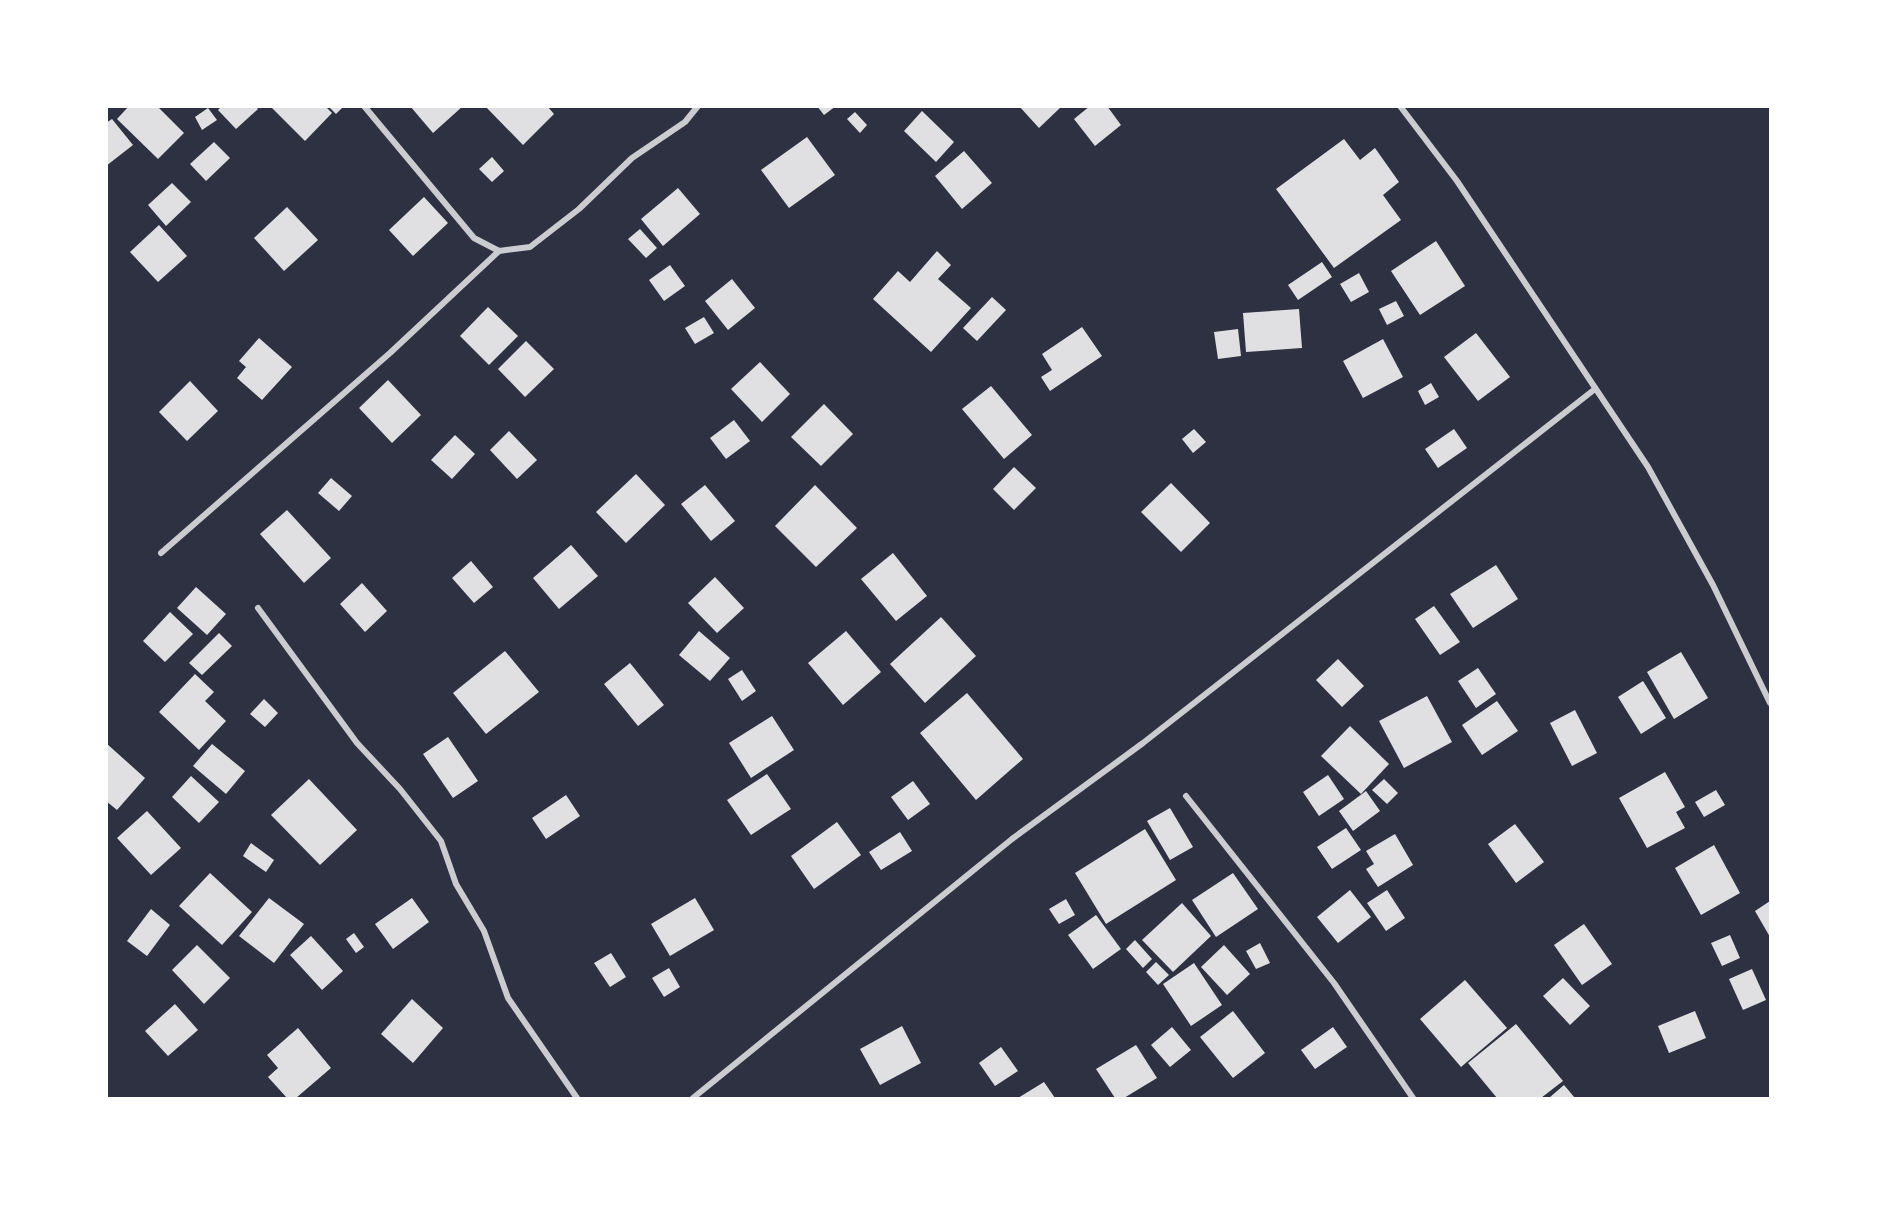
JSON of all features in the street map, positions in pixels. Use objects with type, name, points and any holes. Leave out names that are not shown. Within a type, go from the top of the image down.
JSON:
[{"type":"street","points":[[364,106],[474,238],[499,251],[531,247],[579,209],[632,158],[685,122],[698,106]]},
{"type":"street","points":[[1400,106],[1456,181],[1648,467],[1713,585],[1770,703]]},
{"type":"street","points":[[161,553],[390,353],[499,251]]},
{"type":"street","points":[[693,1098],[1012,839],[1143,743],[1595,388]]},
{"type":"street","points":[[258,608],[357,743],[400,789],[441,841],[456,884],[484,931],[508,998],[577,1098]]},
{"type":"street","points":[[1186,796],[1334,982],[1413,1098]]},
{"type":"building","points":[[129,106],[157,106],[184,133],[158,159],[117,119]]},
{"type":"building","points":[[222,106],[256,106],[258,109],[236,129],[218,110]]},
{"type":"building","points":[[270,106],[325,106],[332,113],[305,141]]},
{"type":"building","points":[[328,106],[344,106],[336,114]]},
{"type":"building","points":[[410,106],[463,106],[433,133]]},
{"type":"building","points":[[485,106],[547,106],[554,114],[523,145]]},
{"type":"building","points":[[817,106],[836,106],[824,115]]},
{"type":"building","points":[[1019,106],[1062,106],[1039,128]]},
{"type":"building","points":[[1090,106],[1107,106],[1121,125],[1095,146],[1074,119]]},
{"type":"building","points":[[208,108],[217,120],[202,130],[195,117]]},
{"type":"building","points":[[922,111],[954,142],[936,162],[904,131]]},
{"type":"building","points":[[855,112],[867,125],[860,133],[847,119]]},
{"type":"building","points":[[112,119],[133,145],[106,166],[106,123]]},
{"type":"building","points":[[807,137],[835,175],[789,208],[761,170]]},
{"type":"building","points":[[1344,139],[1360,160],[1375,148],[1399,182],[1383,195],[1401,220],[1334,268],[1276,189]]},
{"type":"building","points":[[214,142],[230,158],[206,181],[190,164]]},
{"type":"building","points":[[964,151],[992,183],[962,209],[935,176]]},
{"type":"building","points":[[492,157],[504,171],[492,182],[479,169]]},
{"type":"building","points":[[172,183],[191,202],[166,226],[148,205]]},
{"type":"building","points":[[678,188],[700,214],[663,246],[641,219]]},
{"type":"building","points":[[424,197],[448,223],[413,256],[389,230]]},
{"type":"building","points":[[287,207],[318,240],[284,271],[254,238]]},
{"type":"building","points":[[159,225],[187,256],[158,282],[130,252]]},
{"type":"building","points":[[640,229],[657,248],[646,258],[628,239]]},
{"type":"building","points":[[1436,241],[1465,286],[1420,315],[1391,271]]},
{"type":"building","points":[[937,251],[951,265],[938,279],[971,308],[931,352],[873,299],[898,271],[910,282]]},
{"type":"building","points":[[1322,262],[1332,277],[1298,300],[1288,285]]},
{"type":"building","points":[[670,265],[685,286],[664,301],[649,280]]},
{"type":"building","points":[[1359,273],[1369,292],[1351,302],[1340,284]]},
{"type":"building","points":[[732,279],[755,308],[728,330],[705,301]]},
{"type":"building","points":[[992,297],[1006,310],[977,341],[963,328]]},
{"type":"building","points":[[1396,301],[1404,316],[1387,325],[1379,309]]},
{"type":"building","points":[[488,307],[518,336],[489,365],[460,336]]},
{"type":"building","points":[[1299,309],[1302,348],[1246,352],[1243,313]]},
{"type":"building","points":[[704,317],[714,333],[695,344],[685,328]]},
{"type":"building","points":[[1082,327],[1102,356],[1050,391],[1041,377],[1052,370],[1042,354]]},
{"type":"building","points":[[1238,329],[1241,356],[1218,359],[1214,332]]},
{"type":"building","points":[[1476,333],[1510,377],[1478,401],[1444,357]]},
{"type":"building","points":[[259,338],[292,367],[262,400],[237,378],[246,367],[239,361]]},
{"type":"building","points":[[1383,339],[1403,377],[1363,398],[1343,361]]},
{"type":"building","points":[[526,341],[554,369],[525,397],[498,369]]},
{"type":"building","points":[[760,362],[790,394],[762,422],[731,389]]},
{"type":"building","points":[[388,380],[421,415],[392,443],[359,408]]},
{"type":"building","points":[[190,381],[218,411],[187,441],[159,412]]},
{"type":"building","points":[[1431,383],[1439,397],[1425,405],[1418,391]]},
{"type":"building","points":[[991,386],[1032,435],[1004,459],[962,409]]},
{"type":"building","points":[[824,404],[853,434],[821,466],[791,437]]},
{"type":"building","points":[[734,420],[750,441],[726,459],[710,438]]},
{"type":"building","points":[[1194,429],[1206,442],[1193,453],[1182,439]]},
{"type":"building","points":[[1454,429],[1467,448],[1438,468],[1425,449]]},
{"type":"building","points":[[509,431],[537,460],[517,479],[490,450]]},
{"type":"building","points":[[455,435],[475,454],[452,479],[431,460]]},
{"type":"building","points":[[1014,467],[1036,488],[1014,510],[993,489]]},
{"type":"building","points":[[636,474],[665,505],[626,543],[596,512]]},
{"type":"building","points":[[331,478],[352,496],[339,511],[318,493]]},
{"type":"building","points":[[1171,483],[1210,523],[1181,552],[1141,512]]},
{"type":"building","points":[[705,485],[735,521],[711,541],[681,504]]},
{"type":"building","points":[[815,485],[857,528],[816,567],[775,526]]},
{"type":"building","points":[[287,510],[331,558],[304,583],[260,534]]},
{"type":"building","points":[[571,545],[598,576],[559,609],[533,578]]},
{"type":"building","points":[[893,553],[927,596],[896,621],[861,579]]},
{"type":"building","points":[[471,561],[493,587],[474,603],[452,578]]},
{"type":"building","points":[[1496,565],[1518,599],[1473,628],[1450,594]]},
{"type":"building","points":[[715,577],[744,608],[717,633],[688,603]]},
{"type":"building","points":[[362,583],[387,611],[365,632],[340,604]]},
{"type":"building","points":[[196,587],[226,614],[207,635],[177,608]]},
{"type":"building","points":[[1434,606],[1460,642],[1440,655],[1415,619]]},
{"type":"building","points":[[170,612],[193,634],[165,662],[143,641]]},
{"type":"building","points":[[941,617],[976,656],[925,703],[890,664]]},
{"type":"building","points":[[699,631],[730,658],[710,681],[679,655]]},
{"type":"building","points":[[846,631],[881,672],[843,705],[808,663]]},
{"type":"building","points":[[219,633],[232,646],[202,675],[189,663]]},
{"type":"building","points":[[505,651],[539,692],[486,734],[453,693]]},
{"type":"building","points":[[1681,652],[1708,698],[1674,719],[1647,672]]},
{"type":"building","points":[[1338,659],[1364,686],[1342,707],[1316,680]]},
{"type":"building","points":[[630,663],[664,705],[638,726],[604,684]]},
{"type":"building","points":[[1478,668],[1496,694],[1476,708],[1458,681]]},
{"type":"building","points":[[742,670],[756,691],[742,701],[728,679]]},
{"type":"building","points":[[195,674],[214,692],[205,701],[226,721],[199,750],[159,712]]},
{"type":"building","points":[[1643,681],[1666,718],[1641,734],[1618,697]]},
{"type":"building","points":[[967,693],[1023,759],[976,800],[920,733]]},
{"type":"building","points":[[1427,696],[1452,742],[1404,768],[1379,721]]},
{"type":"building","points":[[264,699],[278,713],[265,727],[250,714]]},
{"type":"building","points":[[1497,701],[1518,731],[1482,755],[1462,725]]},
{"type":"building","points":[[1575,710],[1597,753],[1572,766],[1550,723]]},
{"type":"building","points":[[772,716],[794,750],[751,778],[729,743]]},
{"type":"building","points":[[1350,726],[1389,764],[1361,794],[1321,756]]},
{"type":"building","points":[[448,737],[478,781],[453,798],[423,754]]},
{"type":"building","points":[[106,743],[145,778],[117,810],[106,801]]},
{"type":"building","points":[[212,744],[245,771],[226,794],[193,766]]},
{"type":"building","points":[[1665,772],[1685,807],[1676,812],[1685,828],[1647,848],[1619,798]]},
{"type":"building","points":[[767,774],[791,809],[751,835],[727,800]]},
{"type":"building","points":[[1328,775],[1344,799],[1319,816],[1303,792]]},
{"type":"building","points":[[191,776],[219,802],[199,823],[172,797]]},
{"type":"building","points":[[309,779],[357,830],[320,865],[271,815]]},
{"type":"building","points":[[1384,779],[1398,793],[1387,804],[1372,790]]},
{"type":"building","points":[[913,781],[930,804],[908,820],[891,797]]},
{"type":"building","points":[[1716,790],[1725,805],[1704,817],[1695,802]]},
{"type":"building","points":[[1366,791],[1380,811],[1353,831],[1339,811]]},
{"type":"building","points":[[566,795],[580,816],[546,839],[532,818]]},
{"type":"building","points":[[1170,808],[1193,847],[1170,860],[1147,821]]},
{"type":"building","points":[[147,811],[181,848],[151,875],[117,838]]},
{"type":"building","points":[[837,822],[861,855],[814,889],[791,856]]},
{"type":"building","points":[[1515,824],[1544,862],[1516,883],[1488,844]]},
{"type":"building","points":[[1346,828],[1361,850],[1332,869],[1317,847]]},
{"type":"building","points":[[1145,829],[1176,880],[1106,924],[1075,873]]},
{"type":"building","points":[[900,832],[912,851],[881,870],[869,852]]},
{"type":"building","points":[[1395,834],[1413,865],[1378,887],[1366,869],[1374,864],[1366,851]]},
{"type":"building","points":[[251,843],[274,860],[266,872],[243,856]]},
{"type":"building","points":[[1714,845],[1740,893],[1701,915],[1675,868]]},
{"type":"building","points":[[210,873],[252,912],[222,945],[179,906]]},
{"type":"building","points":[[1233,873],[1258,909],[1216,937],[1192,900]]},
{"type":"building","points":[[1350,890],[1371,917],[1338,943],[1317,917]]},
{"type":"building","points":[[1387,890],[1405,918],[1386,931],[1367,903]]},
{"type":"building","points":[[269,898],[304,924],[274,963],[239,936]]},
{"type":"building","points":[[412,898],[429,922],[393,949],[375,924]]},
{"type":"building","points":[[695,898],[714,930],[670,956],[651,924]]},
{"type":"building","points":[[1066,899],[1075,915],[1059,924],[1049,909]]},
{"type":"building","points":[[1770,901],[1770,937],[1755,911]]},
{"type":"building","points":[[1182,903],[1211,936],[1173,972],[1142,940]]},
{"type":"building","points":[[151,909],[170,925],[147,956],[127,941]]},
{"type":"building","points":[[1096,915],[1121,949],[1093,969],[1068,935]]},
{"type":"building","points":[[1584,924],[1612,964],[1582,985],[1554,945]]},
{"type":"building","points":[[354,933],[364,947],[356,953],[346,939]]},
{"type":"building","points":[[1730,935],[1740,958],[1722,966],[1711,943]]},
{"type":"building","points":[[311,936],[343,971],[322,990],[290,955]]},
{"type":"building","points":[[1135,940],[1152,959],[1143,968],[1126,949]]},
{"type":"building","points":[[1260,943],[1270,963],[1256,969],[1246,951]]},
{"type":"building","points":[[197,945],[230,978],[204,1004],[172,970]]},
{"type":"building","points":[[1224,945],[1250,974],[1227,995],[1201,967]]},
{"type":"building","points":[[611,953],[626,977],[610,987],[594,963]]},
{"type":"building","points":[[1156,962],[1169,975],[1158,985],[1146,972]]},
{"type":"building","points":[[1194,963],[1222,1005],[1191,1026],[1163,984]]},
{"type":"building","points":[[669,968],[680,987],[664,997],[652,978]]},
{"type":"building","points":[[1752,969],[1766,1000],[1743,1010],[1729,979]]},
{"type":"building","points":[[1563,978],[1590,1006],[1570,1025],[1543,996]]},
{"type":"building","points":[[1465,980],[1507,1028],[1461,1067],[1420,1019]]},
{"type":"building","points":[[412,999],[443,1028],[413,1063],[381,1034]]},
{"type":"building","points":[[175,1004],[198,1030],[168,1056],[145,1031]]},
{"type":"building","points":[[1233,1011],[1265,1053],[1233,1078],[1200,1037]]},
{"type":"building","points":[[1695,1011],[1706,1038],[1669,1053],[1658,1026]]},
{"type":"building","points":[[1516,1024],[1563,1081],[1541,1098],[1497,1098],[1468,1063]]},
{"type":"building","points":[[902,1026],[921,1063],[880,1085],[860,1049]]},
{"type":"building","points":[[1172,1027],[1191,1050],[1170,1067],[1151,1045]]},
{"type":"building","points":[[1333,1027],[1347,1047],[1315,1069],[1301,1050]]},
{"type":"building","points":[[298,1028],[331,1068],[296,1098],[287,1098],[268,1077],[278,1068],[267,1055]]},
{"type":"building","points":[[1136,1045],[1157,1078],[1124,1098],[1115,1098],[1096,1069]]},
{"type":"building","points":[[1001,1047],[1018,1071],[995,1086],[979,1063]]},
{"type":"building","points":[[1044,1082],[1055,1098],[1018,1098]]},
{"type":"building","points":[[1564,1085],[1575,1098],[1549,1098]]}]
